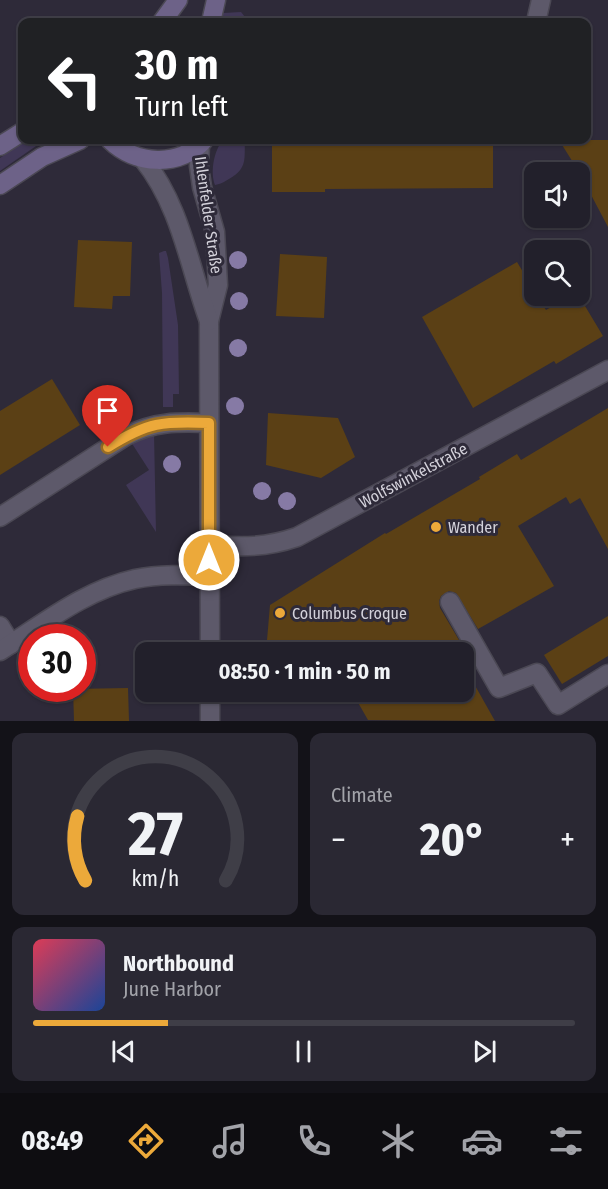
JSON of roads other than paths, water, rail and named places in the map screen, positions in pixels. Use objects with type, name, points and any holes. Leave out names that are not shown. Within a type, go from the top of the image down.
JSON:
[{"type":"main road","points":[[165,18],[178,0]]},
{"type":"main road","points":[[212,18],[216,0]]},
{"type":"main road","points":[[0,146],[18,135]]},
{"type":"main road","points":[[0,185],[42,157],[71,144]]},
{"type":"main road","name":"Ihlenfelder Straße","points":[[115,144],[129,154],[143,159],[158,160],[188,153],[199,144]]},
{"type":"street","points":[[537,18],[541,0]]},
{"type":"street","name":"Ihlenfelder Straße","points":[[202,144],[199,166],[214,232],[218,285],[209,321],[210,642]]},
{"type":"street","name":"Ihlenfelder Straße","points":[[143,159],[158,177],[167,195],[183,237],[209,321]]},
{"type":"street","name":"Wolfswinkelstraße","points":[[209,544],[258,547],[277,544],[297,537],[608,370]]},
{"type":"street","points":[[0,517],[126,436],[144,427],[159,423],[209,423]]},
{"type":"street","points":[[0,626],[6,647],[87,597],[109,587],[159,575],[209,576]]},
{"type":"street","points":[[450,602],[499,688],[537,672],[558,705],[608,674]]},
{"type":"street","points":[[210,702],[210,721]]},
{"type":"place","name":"Wander","points":[[436,527]]},
{"type":"place","name":"Columbus Croque","points":[[280,613]]}]
